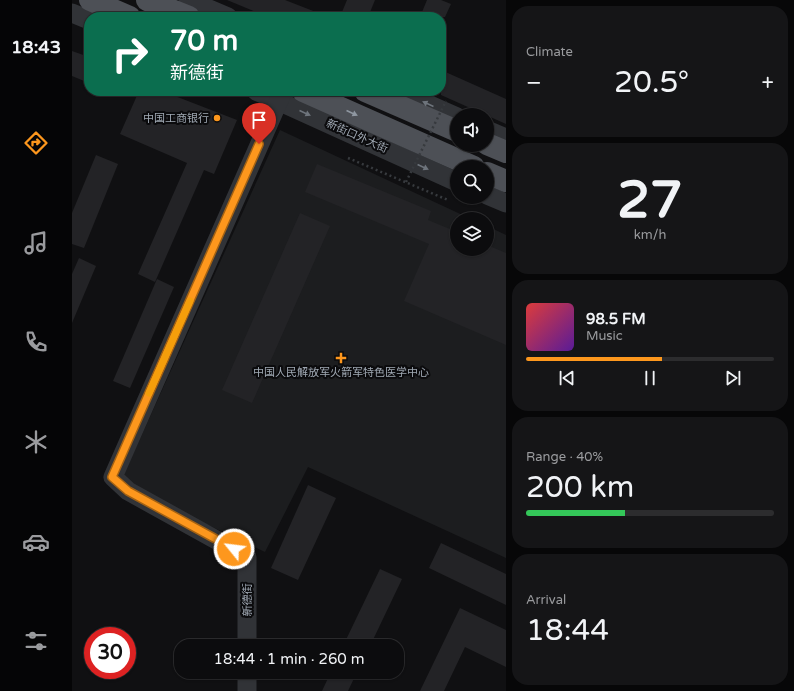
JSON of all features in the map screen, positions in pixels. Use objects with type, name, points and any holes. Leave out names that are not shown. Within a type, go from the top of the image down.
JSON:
[{"type":"main road","points":[[90,0],[116,12]]},
{"type":"main road","points":[[151,1],[177,12]]},
{"type":"main road","name":"新街口外大街","points":[[315,96],[458,160]]},
{"type":"main road","points":[[376,96],[450,128]]},
{"type":"main road","points":[[494,147],[506,152]]},
{"type":"main road","points":[[494,176],[506,181]]},
{"type":"street","points":[[188,0],[216,12]]},
{"type":"street","points":[[72,13],[84,18]]},
{"type":"street","name":"新街口外大街","points":[[281,96],[450,179]]},
{"type":"street","name":"新德街","points":[[247,639],[247,556],[128,491],[112,477],[281,96]]},
{"type":"street","points":[[409,96],[450,114]]},
{"type":"street","points":[[494,133],[506,138]]},
{"type":"street","points":[[494,198],[506,203]]},
{"type":"street","points":[[246,691],[247,679]]},
{"type":"path","points":[[406,182],[446,101]]},
{"type":"path","points":[[348,158],[448,200]]},
{"type":"shaded area","name":"中国人民解放军火箭军特色医学中心","points":[[280,130],[456,212],[450,212],[450,256],[494,256],[494,229],[506,235],[506,558],[308,467],[265,552],[132,489],[124,474]]},
{"type":"building","points":[[227,0],[285,0],[316,12],[256,12]]},
{"type":"building","points":[[347,0],[375,0],[370,12],[342,12]]},
{"type":"building","points":[[427,0],[441,0],[451,4],[446,15],[446,12],[422,12]]},
{"type":"building","points":[[72,51],[84,55],[84,81],[72,76]]},
{"type":"building","points":[[446,72],[506,99],[506,124],[494,119],[494,108],[470,108],[443,96],[446,96]]},
{"type":"building","points":[[137,96],[175,96],[237,120],[214,174],[204,170],[155,282],[138,274],[187,163],[120,134]]},
{"type":"building","points":[[96,155],[118,164],[84,248],[72,244],[72,213]]},
{"type":"building","points":[[317,164],[431,211],[428,220],[450,229],[450,256],[494,256],[494,248],[506,253],[506,345],[404,301],[429,244],[305,192]]},
{"type":"building","points":[[300,213],[330,226],[252,403],[222,390]]},
{"type":"building","points":[[79,258],[96,266],[72,323],[72,274]]},
{"type":"building","points":[[157,279],[174,287],[130,388],[113,381]]},
{"type":"building","points":[[308,485],[336,498],[298,580],[271,568]]},
{"type":"building","points":[[441,543],[506,574],[506,605],[429,568]]},
{"type":"building","points":[[380,569],[402,579],[373,639],[346,639]]},
{"type":"building","points":[[460,608],[506,630],[506,667],[465,647],[444,691],[420,691]]},
{"type":"building","points":[[328,679],[354,679],[348,691],[322,691]]},
{"type":"slow traffic","points":[[149,393],[190,301]]},
{"type":"place","name":"中国工商银行","points":[[217,118]]},
{"type":"place","name":"中国人民解放军火箭军特色医学中心","points":[[341,358]]},
{"type":"route","points":[[234,549],[128,491],[112,477],[259,144]]}]
